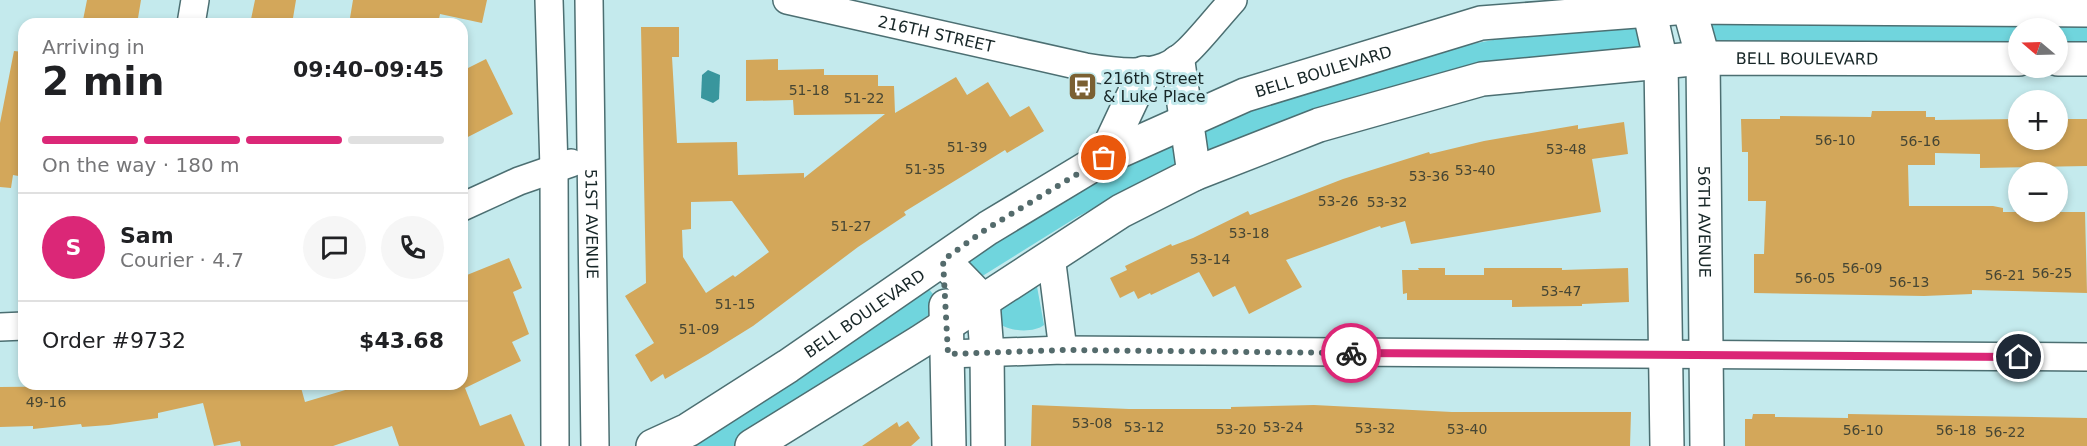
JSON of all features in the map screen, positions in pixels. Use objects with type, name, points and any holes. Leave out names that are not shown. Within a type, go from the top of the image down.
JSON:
[{"type":"street","points":[[192,18],[195,0]]},
{"type":"street","points":[[549,0],[554,169],[555,446]]},
{"type":"street","name":"51ST AVENUE","points":[[589,0],[595,446]]},
{"type":"street","name":"216TH STREET","points":[[787,0],[1125,74],[1144,73],[1178,62]]},
{"type":"street","points":[[1194,174],[1178,62],[1233,0]]},
{"type":"street","name":"BELL BOULEVARD","points":[[653,446],[688,430],[788,366],[988,228],[1104,158],[1245,95],[1481,23],[1687,3],[2087,10]]},
{"type":"street","name":"56TH AVENUE","points":[[1687,3],[1703,58],[1707,446]]},
{"type":"street","points":[[1648,5],[1661,62],[1667,446]]},
{"type":"street","name":"BELL BOULEVARD","points":[[752,446],[948,339],[983,301],[1121,211],[1194,174],[1318,125],[1482,79],[1703,58],[2008,58]]},
{"type":"street","points":[[2068,58],[2087,58]]},
{"type":"street","points":[[1104,158],[1144,73]]},
{"type":"street","points":[[468,205],[554,169],[592,157]]},
{"type":"street","points":[[1051,255],[1063,350]]},
{"type":"street","points":[[943,260],[983,301],[987,352],[988,446]]},
{"type":"street","points":[[943,260],[948,339],[949,446]]},
{"type":"street","points":[[0,327],[18,326]]},
{"type":"street","points":[[948,339],[987,352],[1063,350],[2087,357]]},
{"type":"shaded area","points":[[2008,19],[2008,46],[1715,43],[1707,21]]},
{"type":"shaded area","points":[[2068,19],[2087,19],[2087,47],[2068,46]]},
{"type":"shaded area","points":[[1634,21],[1643,43],[1638,47],[1494,67],[1205,155],[1199,134],[1232,113],[1451,48],[1541,31]]},
{"type":"shaded area","points":[[708,70],[720,75],[719,99],[713,103],[701,98],[702,75]]},
{"type":"shaded area","points":[[1173,141],[1175,166],[1077,217],[976,280],[958,264],[1021,218]]},
{"type":"shaded area","points":[[1036,281],[1044,325],[1040,328],[1022,330],[1009,328],[999,323],[997,293]]},
{"type":"shaded area","points":[[928,288],[937,299],[933,312],[734,446],[676,446]]},
{"type":"building","points":[[87,0],[141,0],[138,18],[83,18]]},
{"type":"building","points":[[255,0],[296,0],[293,18],[251,18]]},
{"type":"building","points":[[353,0],[487,0],[482,23],[468,20],[468,18],[440,14],[439,18],[350,18]]},
{"type":"building","points":[[641,27],[679,27],[679,57],[672,57],[677,143],[737,142],[738,175],[804,173],[804,178],[885,114],[794,115],[793,100],[746,101],[746,60],[778,59],[778,70],[824,69],[824,75],[878,75],[878,86],[894,86],[895,113],[956,77],[967,95],[988,82],[1010,117],[1029,106],[1044,131],[1007,153],[1005,150],[904,212],[906,215],[858,247],[753,326],[665,379],[663,374],[651,382],[635,355],[654,343],[625,296],[646,283]],"holes":[[[732,201],[769,252],[735,277],[733,275],[706,293],[683,257],[682,230],[691,229],[691,202]]]},
{"type":"building","points":[[14,51],[18,51],[18,176],[13,175],[11,188],[0,187],[0,123]]},
{"type":"building","points":[[486,59],[513,114],[468,137],[468,68]]},
{"type":"building","points":[[1872,111],[1926,111],[1926,117],[1935,117],[1935,120],[2008,119],[2008,150],[2068,150],[2068,119],[2087,119],[2087,166],[2068,166],[2068,162],[2008,162],[2008,167],[1980,168],[1980,154],[1935,153],[1935,165],[1908,165],[1909,206],[1993,206],[2003,208],[2003,212],[2008,212],[2008,222],[2068,222],[2068,212],[2085,212],[2087,293],[1972,290],[1972,294],[1924,296],[1754,293],[1754,254],[1764,254],[1766,201],[1748,201],[1748,152],[1742,152],[1741,119],[1780,119],[1780,116],[1871,117]]},
{"type":"building","points":[[1624,122],[1628,154],[1592,159],[1601,212],[1411,244],[1405,221],[1381,228],[1380,226],[1286,260],[1302,287],[1249,314],[1235,286],[1213,297],[1199,272],[1138,299],[1134,291],[1120,298],[1110,278],[1127,270],[1125,266],[1171,244],[1172,246],[1193,238],[1248,211],[1250,215],[1343,179],[1429,152],[1430,154],[1484,141],[1578,125],[1578,129]]},
{"type":"building","points":[[509,258],[522,288],[513,292],[529,334],[512,342],[521,361],[468,387],[468,275]]},
{"type":"building","points":[[1418,268],[1445,268],[1445,275],[1484,275],[1484,268],[1562,268],[1562,270],[1628,268],[1629,302],[1582,304],[1582,306],[1512,307],[1512,300],[1407,300],[1407,293],[1403,294],[1402,270],[1419,270]]},
{"type":"building","points":[[0,387],[18,387],[18,390],[302,390],[305,402],[345,390],[466,390],[480,426],[511,414],[525,446],[399,446],[392,426],[333,446],[241,446],[240,441],[214,446],[203,403],[158,413],[158,418],[109,425],[82,427],[81,424],[33,429],[33,426],[0,427]]},
{"type":"building","points":[[1032,405],[1129,409],[1231,409],[1231,407],[1314,405],[1452,412],[1631,412],[1630,446],[1031,446]]},
{"type":"building","points":[[1753,414],[1775,414],[1775,417],[1848,418],[1848,414],[2087,418],[2087,446],[1745,446],[1745,419],[1752,419]]},
{"type":"building","points":[[908,421],[920,438],[911,446],[862,446],[897,422],[899,427]]},
{"type":"way so far","points":[[1104,158],[988,228],[943,260],[948,354],[1063,350],[1351,353]]},
{"type":"place","name":"216th Street & Luke Place","points":[[1082,87]]},
{"type":"route","points":[[1351,353],[2019,357]]}]
